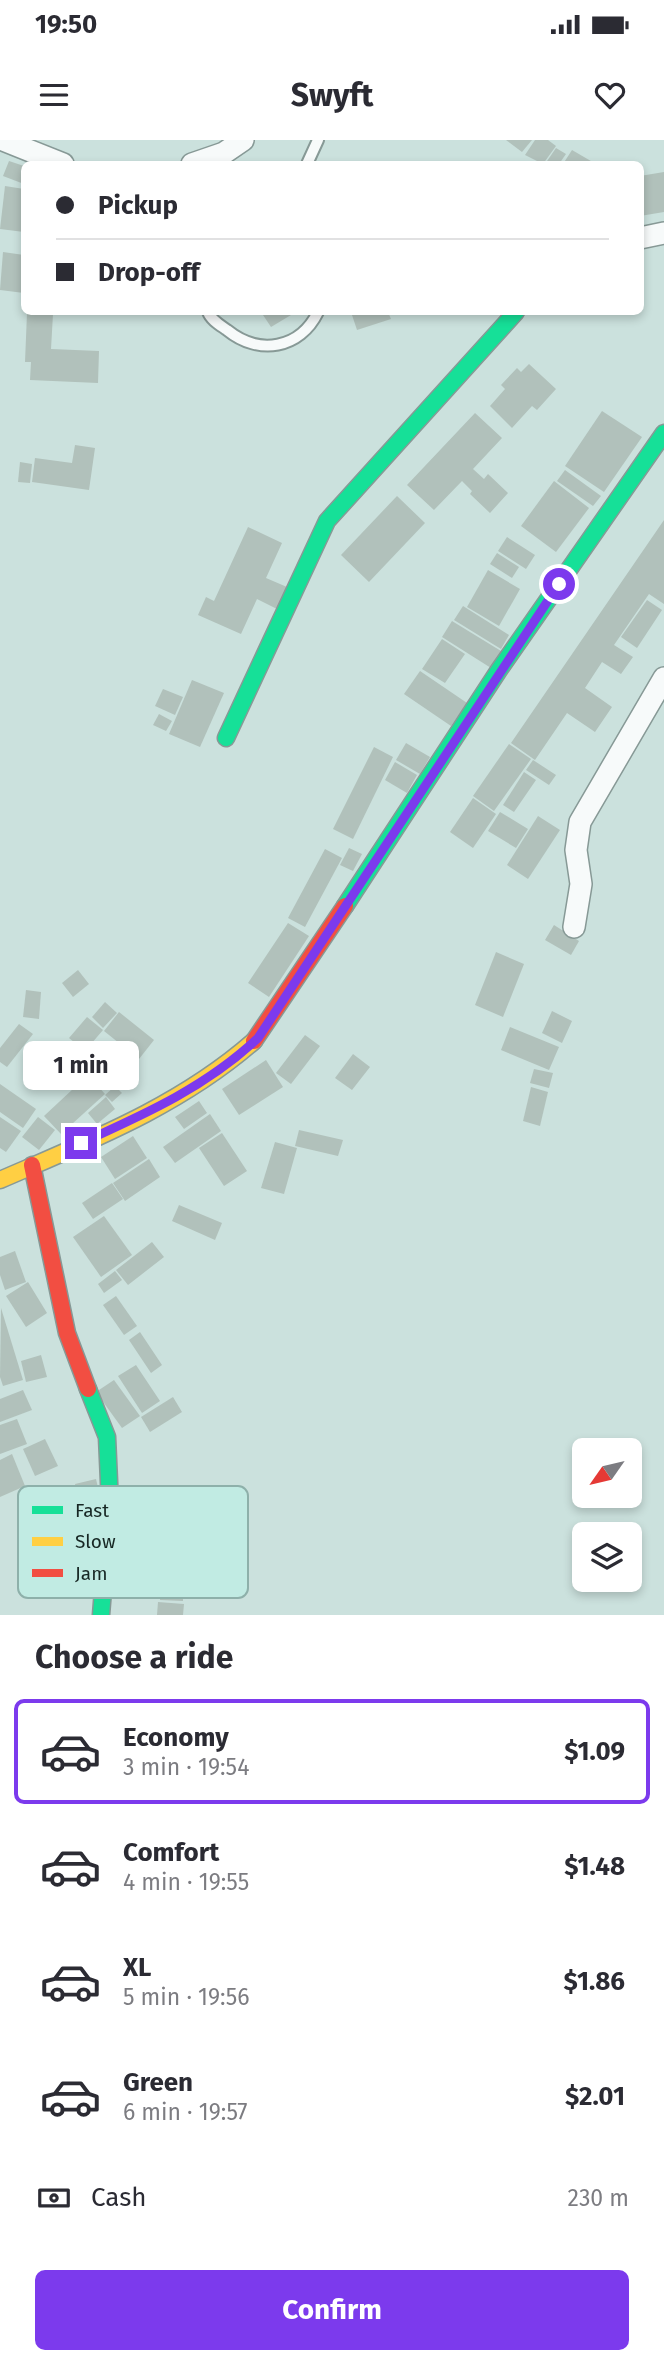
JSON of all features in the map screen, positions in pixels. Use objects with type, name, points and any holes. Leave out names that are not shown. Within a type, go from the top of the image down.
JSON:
[{"type":"street","points":[[3,140],[56,161]]},
{"type":"street","points":[[201,161],[224,153],[243,140]]},
{"type":"street","points":[[644,237],[664,233]]},
{"type":"street","points":[[226,738],[327,521],[513,315]]},
{"type":"street","points":[[0,1180],[185,1093],[233,1062],[258,1038],[499,670],[664,433]]},
{"type":"street","points":[[574,927],[581,884],[576,850],[580,822],[664,678]]},
{"type":"street","points":[[32,1166],[68,1333],[107,1437],[109,1486]]},
{"type":"lane","points":[[308,161],[318,140]]},
{"type":"lane","points":[[209,315],[234,336],[267,348],[285,345],[306,331],[316,315]]},
{"type":"building","points":[[506,140],[532,140],[522,152]]},
{"type":"building","points":[[535,140],[548,140],[556,146],[545,161],[537,161],[525,155]]},
{"type":"building","points":[[556,148],[566,154],[561,161],[547,161]]},
{"type":"building","points":[[572,150],[591,161],[565,161]]},
{"type":"building","points":[[9,161],[21,165],[21,183],[3,176]]},
{"type":"building","points":[[664,172],[664,212],[644,215],[644,175]]},
{"type":"building","points":[[5,186],[21,189],[21,232],[0,229]]},
{"type":"building","points":[[3,252],[21,255],[21,293],[0,290]]},
{"type":"building","points":[[27,315],[53,315],[51,349],[99,351],[98,383],[30,380],[31,362],[25,362]]},
{"type":"building","points":[[263,315],[291,315],[271,327]]},
{"type":"building","points":[[352,315],[389,315],[391,319],[357,330]]},
{"type":"building","points":[[529,364],[556,389],[537,410],[532,406],[512,428],[490,406],[505,389],[501,385],[517,368],[521,372]]},
{"type":"building","points":[[602,411],[642,437],[604,492],[565,466]]},
{"type":"building","points":[[475,413],[502,438],[473,469],[484,479],[488,474],[508,493],[490,513],[470,494],[472,491],[462,481],[434,510],[407,485]]},
{"type":"building","points":[[75,445],[95,448],[89,490],[32,482],[35,458],[72,463]]},
{"type":"building","points":[[20,462],[32,464],[30,483],[18,482]]},
{"type":"building","points":[[565,470],[601,496],[593,506],[557,481]]},
{"type":"building","points":[[554,481],[589,508],[556,552],[521,526]]},
{"type":"building","points":[[397,496],[425,523],[369,582],[341,555]]},
{"type":"building","points":[[664,520],[664,604],[649,594],[614,645],[633,657],[621,674],[602,662],[585,688],[612,707],[595,732],[567,713],[535,760],[511,743]]},
{"type":"building","points":[[248,527],[282,543],[266,578],[287,587],[277,609],[257,599],[241,634],[198,615],[206,597],[214,601]]},
{"type":"building","points":[[507,537],[535,555],[526,569],[498,551]]},
{"type":"building","points":[[497,553],[519,567],[512,578],[490,564]]},
{"type":"building","points":[[488,570],[520,589],[499,626],[467,607]]},
{"type":"building","points":[[647,600],[662,610],[637,648],[621,637]]},
{"type":"building","points":[[463,606],[509,635],[501,649],[454,620]]},
{"type":"building","points":[[452,621],[501,651],[491,668],[442,637]]},
{"type":"building","points":[[442,639],[465,654],[445,683],[422,669]]},
{"type":"building","points":[[420,671],[467,703],[451,726],[404,694]]},
{"type":"building","points":[[192,680],[224,693],[200,747],[169,734]]},
{"type":"building","points":[[163,689],[183,697],[175,715],[155,706]]},
{"type":"building","points":[[159,714],[172,721],[166,731],[153,725]]},
{"type":"building","points":[[406,743],[430,757],[420,774],[396,760]]},
{"type":"building","points":[[509,744],[531,759],[494,811],[473,796]]},
{"type":"building","points":[[374,747],[393,757],[353,839],[333,829]]},
{"type":"building","points":[[533,760],[556,775],[549,785],[526,770]]},
{"type":"building","points":[[395,762],[417,775],[407,793],[385,780]]},
{"type":"building","points":[[524,772],[536,780],[514,812],[503,805]]},
{"type":"building","points":[[473,798],[496,814],[473,848],[450,832]]},
{"type":"building","points":[[500,812],[528,829],[516,848],[488,831]]},
{"type":"building","points":[[538,816],[560,830],[528,879],[507,865]]},
{"type":"building","points":[[349,848],[362,854],[353,871],[340,865]]},
{"type":"building","points":[[325,849],[342,858],[305,927],[288,918]]},
{"type":"building","points":[[288,923],[309,936],[269,997],[248,983]]},
{"type":"building","points":[[554,925],[579,941],[571,955],[545,940]]},
{"type":"building","points":[[496,952],[524,964],[503,1017],[475,1005]]},
{"type":"building","points":[[78,970],[89,984],[73,997],[62,983]]},
{"type":"building","points":[[26,990],[41,992],[39,1019],[23,1017]]},
{"type":"building","points":[[105,1002],[117,1013],[103,1028],[92,1017]]},
{"type":"building","points":[[552,1011],[572,1021],[562,1043],[542,1033]]},
{"type":"building","points":[[119,1012],[154,1040],[139,1059],[104,1031]]},
{"type":"building","points":[[87,1017],[103,1030],[85,1051],[69,1038]]},
{"type":"building","points":[[19,1024],[33,1034],[7,1067],[0,1062],[0,1048]]},
{"type":"building","points":[[510,1027],[559,1047],[549,1070],[501,1050]]},
{"type":"building","points":[[305,1035],[320,1046],[291,1084],[276,1073]]},
{"type":"building","points":[[353,1054],[370,1067],[352,1090],[335,1078]]},
{"type":"building","points":[[266,1060],[283,1087],[239,1115],[222,1089]]},
{"type":"building","points":[[534,1069],[553,1073],[549,1088],[530,1083]]},
{"type":"building","points":[[88,1075],[105,1094],[61,1134],[44,1116]]},
{"type":"building","points":[[0,1084],[36,1109],[23,1128],[0,1112]]},
{"type":"building","points":[[115,1086],[122,1093],[112,1102],[105,1095]]},
{"type":"building","points":[[531,1087],[548,1092],[540,1126],[523,1121]]},
{"type":"building","points":[[106,1097],[115,1109],[97,1124],[88,1113]]},
{"type":"building","points":[[199,1101],[207,1113],[184,1129],[175,1117]]},
{"type":"building","points":[[210,1114],[221,1131],[175,1163],[163,1147]]},
{"type":"building","points":[[0,1117],[21,1131],[6,1152],[0,1148]]},
{"type":"building","points":[[38,1117],[55,1130],[39,1150],[22,1137]]},
{"type":"building","points":[[299,1130],[343,1140],[338,1156],[295,1146]]},
{"type":"building","points":[[222,1133],[247,1171],[224,1186],[199,1148]]},
{"type":"building","points":[[133,1136],[147,1158],[115,1179],[101,1157]]},
{"type":"building","points":[[275,1142],[297,1148],[284,1194],[261,1188]]},
{"type":"building","points":[[149,1159],[160,1177],[125,1201],[113,1183]]},
{"type":"building","points":[[112,1183],[123,1199],[93,1219],[82,1203]]},
{"type":"building","points":[[179,1205],[222,1223],[215,1240],[172,1221]]},
{"type":"building","points":[[104,1216],[132,1255],[101,1277],[73,1237]]},
{"type":"building","points":[[152,1242],[164,1257],[128,1285],[116,1270]]},
{"type":"building","points":[[15,1251],[26,1282],[5,1290],[0,1275],[0,1257]]},
{"type":"building","points":[[115,1271],[122,1280],[104,1293],[98,1284]]},
{"type":"building","points":[[28,1282],[47,1313],[26,1327],[6,1296]]},
{"type":"building","points":[[116,1296],[137,1326],[124,1335],[103,1305]]},
{"type":"building","points":[[1,1308],[23,1380],[3,1386],[0,1377]]},
{"type":"building","points":[[140,1332],[162,1365],[151,1373],[129,1340]]},
{"type":"building","points":[[41,1355],[47,1377],[26,1382],[21,1361]]},
{"type":"building","points":[[136,1365],[160,1401],[142,1413],[118,1376]]},
{"type":"building","points":[[114,1380],[140,1416],[122,1428],[96,1392]]},
{"type":"building","points":[[23,1390],[32,1410],[0,1422],[0,1399]]},
{"type":"building","points":[[173,1397],[182,1412],[150,1432],[141,1417]]},
{"type":"building","points":[[17,1419],[27,1444],[0,1454],[0,1425]]},
{"type":"building","points":[[45,1439],[58,1466],[35,1476],[23,1449]]},
{"type":"building","points":[[12,1454],[25,1486],[18,1486],[18,1489],[0,1497],[0,1460]]},
{"type":"building","points":[[96,1479],[98,1486],[75,1486]]},
{"type":"building","points":[[160,1598],[183,1598],[183,1601]]},
{"type":"building","points":[[158,1602],[184,1604],[183,1615],[157,1615]]},
{"type":"traffic: fast","points":[[226,738],[327,521],[513,315]]},
{"type":"traffic: fast","points":[[345,906],[499,670],[664,433]]},
{"type":"traffic: fast","points":[[88,1389],[107,1437],[109,1486]]},
{"type":"traffic: fast","points":[[101,1615],[102,1598]]},
{"type":"traffic: slow","points":[[0,1180],[100,1136],[165,1103],[196,1085],[254,1041]]},
{"type":"traffic: jam","points":[[254,1041],[345,906]]},
{"type":"traffic: jam","points":[[32,1165],[67,1333],[88,1389]]},
{"type":"route","points":[[81,1143],[155,1110],[205,1082],[233,1062],[258,1038],[499,670],[559,584]]}]
